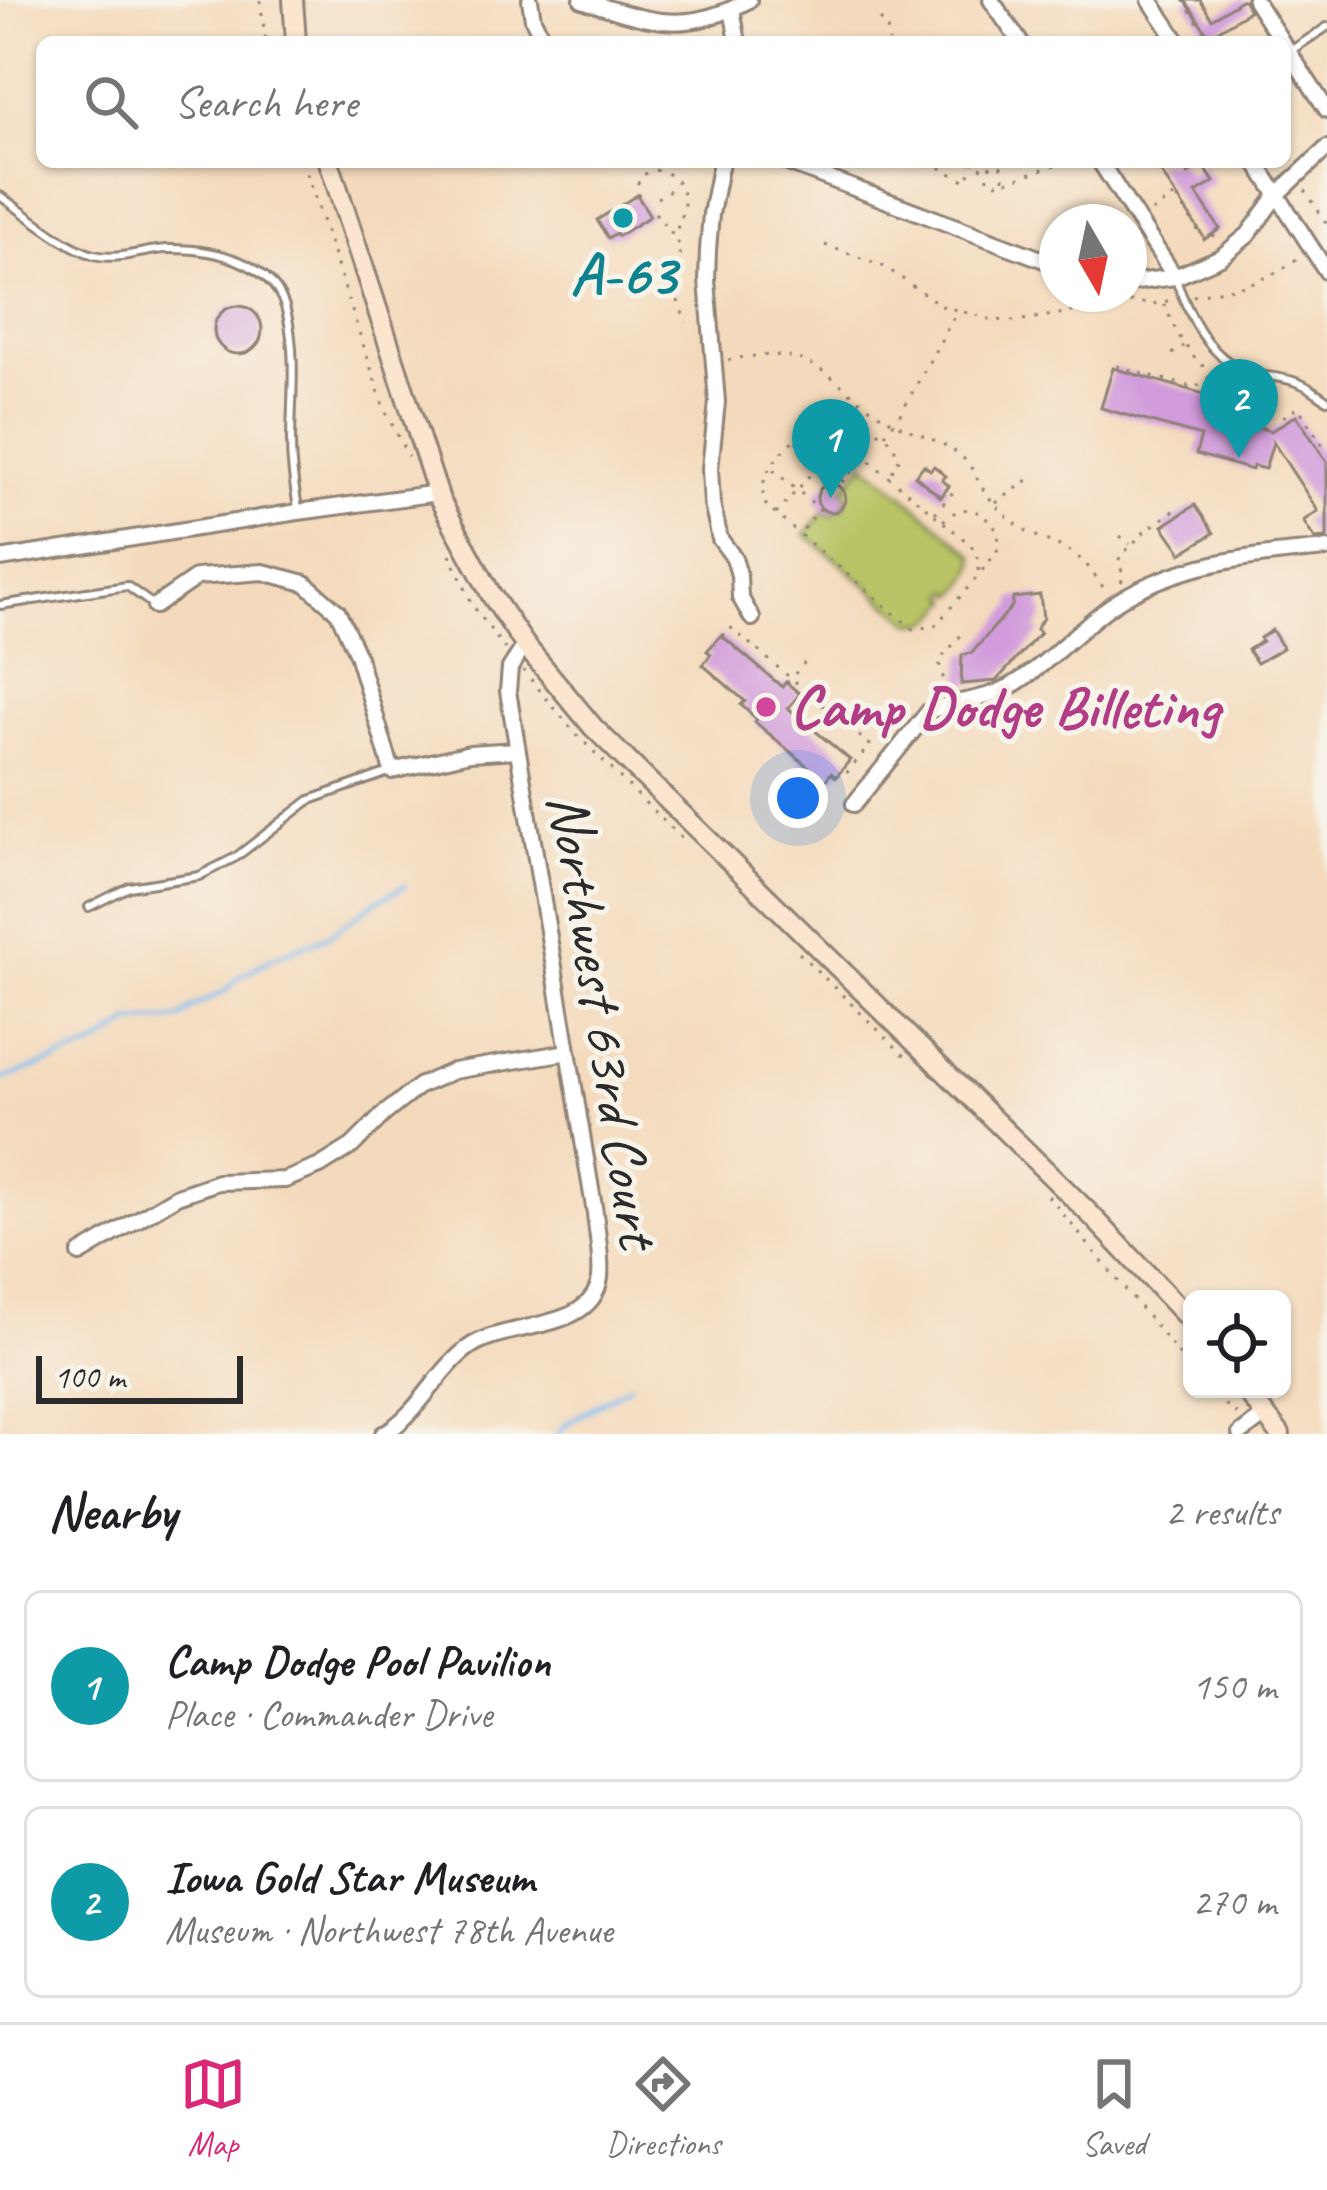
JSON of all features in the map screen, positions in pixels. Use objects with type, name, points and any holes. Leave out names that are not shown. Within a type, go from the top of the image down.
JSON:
[{"type":"main road","points":[[293,0],[296,36]]},
{"type":"main road","points":[[331,168],[438,493],[520,653],[1093,1217],[1183,1312]]},
{"type":"main road","points":[[1252,1426],[1280,1434]]},
{"type":"street","points":[[530,0],[541,36]]},
{"type":"street","points":[[582,0],[667,23],[695,22],[749,0]]},
{"type":"street","points":[[991,0],[1016,36]]},
{"type":"street","points":[[1150,0],[1174,36]]},
{"type":"street","points":[[1255,0],[1278,36]]},
{"type":"street","points":[[732,9],[737,36]]},
{"type":"street","points":[[1291,56],[1327,110]]},
{"type":"street","points":[[1147,281],[1174,277],[1227,252],[1248,235],[1276,195],[1327,148]]},
{"type":"street","points":[[721,168],[707,265],[717,402],[710,469],[712,505],[720,539],[734,558],[740,597],[752,618]]},
{"type":"street","points":[[801,168],[1039,258]]},
{"type":"street","points":[[1104,168],[1127,204]]},
{"type":"street","points":[[1260,168],[1327,272]]},
{"type":"street","points":[[1147,235],[1174,277]]},
{"type":"street","points":[[0,559],[438,493]]},
{"type":"street","points":[[854,804],[929,712],[1007,689],[1113,604],[1150,584],[1222,561],[1327,549]]},
{"type":"street","points":[[155,606],[197,578],[263,572],[304,583],[338,612],[357,654],[392,771],[470,753],[518,750]]},
{"type":"street","name":"Northwest 63rd Court","points":[[383,1434],[476,1342],[579,1312],[598,1289],[601,1272],[508,692],[510,668],[520,653]]},
{"type":"street","points":[[80,1254],[177,1196],[218,1182],[284,1180],[320,1166],[352,1146],[419,1086],[453,1071],[568,1052]]},
{"type":"lane","points":[[1291,44],[1327,27]]},
{"type":"lane","points":[[0,196],[92,254],[111,258],[168,249],[198,250],[257,269],[271,280],[281,292],[291,338],[292,471],[298,512]]},
{"type":"lane","points":[[1174,277],[1212,348],[1244,370],[1302,383],[1327,400]]},
{"type":"lane","points":[[0,605],[127,586],[155,606]]},
{"type":"lane","points":[[89,907],[129,887],[199,876],[236,857],[310,800],[392,771]]},
{"type":"path","points":[[260,0],[265,36]]},
{"type":"path","points":[[1184,0],[1207,36]]},
{"type":"path","points":[[880,20],[888,36]]},
{"type":"path","points":[[941,168],[966,181],[970,168]]},
{"type":"path","points":[[983,168],[987,170]]},
{"type":"path","points":[[989,168],[987,177],[994,183],[1004,178]]},
{"type":"path","points":[[1002,168],[1004,178]]},
{"type":"path","points":[[1004,178],[1008,181],[1046,168]]},
{"type":"path","points":[[640,196],[638,182],[651,170],[668,171],[675,177],[684,200],[675,237]]},
{"type":"path","points":[[1296,175],[1327,224]]},
{"type":"path","points":[[1164,178],[1205,241],[1215,235]]},
{"type":"path","points":[[657,198],[679,185]]},
{"type":"path","points":[[1147,215],[1175,196]]},
{"type":"path","points":[[655,213],[675,237],[681,259],[676,295],[686,323]]},
{"type":"path","points":[[825,245],[885,267],[957,311],[1017,321],[1129,302],[1163,302],[1262,282],[1311,248]]},
{"type":"path","points":[[1163,302],[1185,345],[1213,375],[1226,385],[1255,394]]},
{"type":"path","points":[[884,434],[957,311]]},
{"type":"path","points":[[1172,354],[1185,345]]},
{"type":"path","points":[[715,363],[777,354],[831,375],[894,423],[948,446],[964,459],[996,506],[1036,538],[1071,552],[1107,593],[1123,580],[1118,562],[1132,545],[1178,509]]},
{"type":"path","points":[[1118,366],[1195,388],[1213,375]]},
{"type":"path","points":[[1283,417],[1298,407],[1327,452]]},
{"type":"path","points":[[943,522],[952,512],[971,510],[998,533],[999,546],[995,556],[935,626],[920,630],[775,516],[761,495],[762,481],[804,430],[817,425],[831,429],[865,458],[971,545],[979,574]]},
{"type":"path","points":[[775,516],[849,429],[870,425],[893,442],[899,462],[888,477]]},
{"type":"path","points":[[795,440],[843,481],[865,458]]},
{"type":"path","points":[[771,468],[820,509],[799,535]]},
{"type":"path","points":[[987,519],[1031,478]]},
{"type":"path","points":[[934,514],[955,490]]},
{"type":"path","points":[[949,496],[959,510]]},
{"type":"path","points":[[1120,536],[1132,545]]},
{"type":"path","points":[[969,586],[978,593]]},
{"type":"path","points":[[945,614],[954,622]]},
{"type":"path","points":[[723,636],[730,627],[870,745],[844,775]]},
{"type":"path","points":[[949,704],[939,661],[963,633]]},
{"type":"path","points":[[520,653],[585,745],[694,849]]},
{"type":"path","points":[[789,681],[805,662]]},
{"type":"path","points":[[796,949],[914,1064]]},
{"type":"path","points":[[1043,1188],[1183,1359]]},
{"type":"path","points":[[1218,1398],[1252,1426]]},
{"type":"green space","points":[[865,463],[974,555],[967,581],[956,595],[951,591],[947,595],[951,600],[928,622],[909,621],[805,534],[824,512],[832,514],[843,508],[844,488]]},
{"type":"building","points":[[1185,0],[1200,0],[1212,19],[1244,0],[1249,11],[1219,30],[1224,36],[1209,36]]},
{"type":"building","points":[[1158,168],[1184,168],[1188,174],[1205,168],[1214,182],[1196,193],[1220,229],[1205,239]]},
{"type":"building","name":"A-63","points":[[637,195],[650,216],[608,238],[597,220]]},
{"type":"building","points":[[238,306],[255,313],[262,330],[255,347],[238,354],[221,347],[214,330],[221,313]]},
{"type":"building","points":[[1113,368],[1249,407],[1244,423],[1271,431],[1296,415],[1327,462],[1327,538],[1315,539],[1303,521],[1318,511],[1273,442],[1265,469],[1253,466],[1252,470],[1196,454],[1201,436],[1101,408]]},
{"type":"building","points":[[924,465],[946,476],[942,480],[949,486],[941,497],[915,476]]},
{"type":"building","points":[[831,484],[841,488],[845,498],[841,508],[831,512],[821,508],[817,498],[821,488]]},
{"type":"building","name":"Camp Dodge Billeting","points":[[1195,505],[1214,533],[1182,553],[1163,526]]},
{"type":"building","points":[[1040,595],[1043,618],[1036,629],[1040,633],[996,681],[961,684],[962,655],[972,653],[1012,606],[1013,598]]},
{"type":"building","points":[[1272,630],[1283,648],[1257,663],[1248,650]]},
{"type":"building","name":"Camp Dodge Billeting","points":[[721,635],[782,687],[786,682],[800,694],[788,708],[850,760],[836,777],[831,773],[825,781],[755,722],[741,705],[745,701],[703,665],[711,654],[707,651]]},
{"type":"waterway","points":[[0,1080],[94,1047],[132,1022],[180,1019],[270,959],[328,936],[405,886]]},
{"type":"waterway","points":[[558,1434],[567,1423],[630,1385]]},
{"type":"place","name":"A-63","points":[[623,218]]},
{"type":"place","name":"Iowa Gold Star Museum","points":[[1239,458]]},
{"type":"place","name":"Camp Dodge Pool Pavilion","points":[[831,498]]},
{"type":"place","name":"Camp Dodge Billeting","points":[[766,707]]}]
